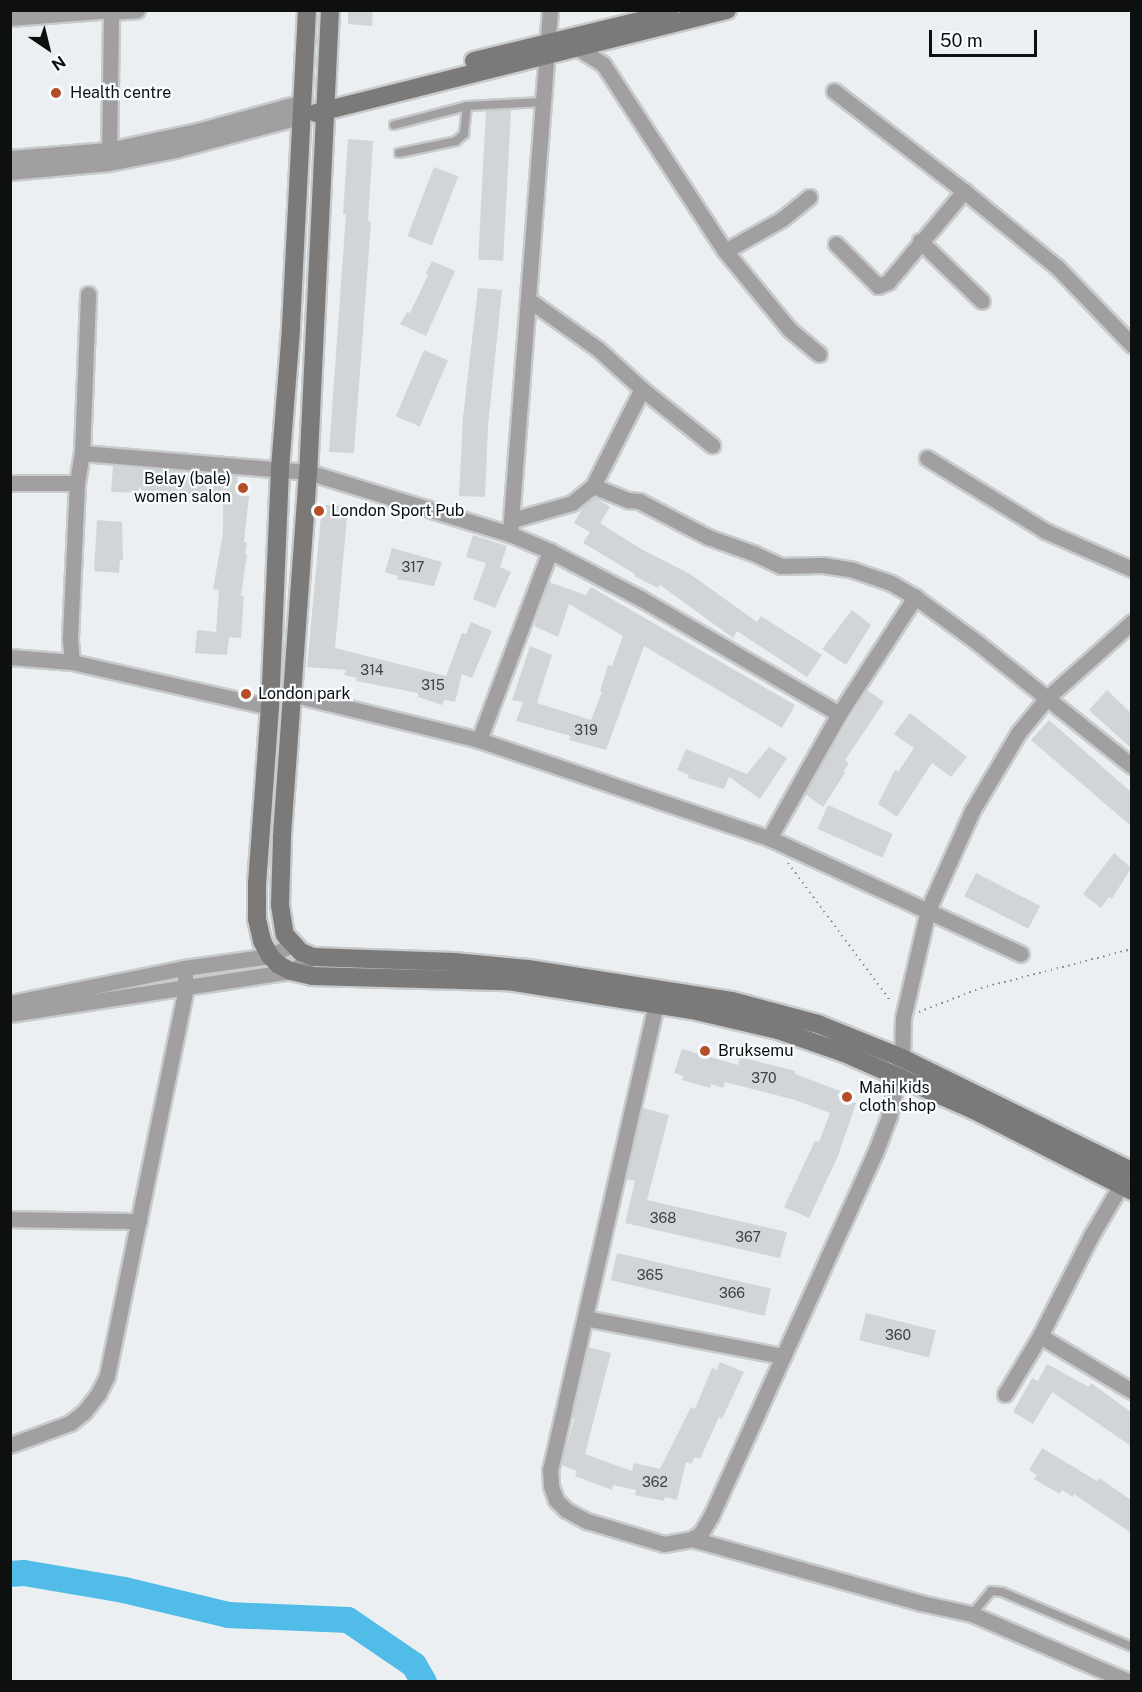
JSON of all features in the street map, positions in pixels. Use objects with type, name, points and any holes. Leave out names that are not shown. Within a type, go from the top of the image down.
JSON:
[{"type":"main road","points":[[307,10],[303,109],[280,470],[270,707],[257,884],[257,919],[262,941],[270,956],[291,971],[312,976],[508,981],[656,1004],[778,1030],[815,1042],[898,1077],[1128,1183]]},
{"type":"main road","points":[[330,10],[328,104],[308,472],[291,694],[280,905],[281,926],[292,945],[313,957],[454,962],[507,967],[721,999],[818,1024],[902,1058],[1128,1183]]},
{"type":"main road","points":[[303,109],[548,50],[682,10]]},
{"type":"main road","points":[[548,50],[579,50],[727,10]]},
{"type":"street","points":[[10,18],[137,10]]},
{"type":"street","points":[[511,527],[550,10]]},
{"type":"street","points":[[108,156],[111,11]]},
{"type":"street","points":[[579,50],[603,64],[725,251],[789,329],[819,354]]},
{"type":"street","points":[[834,91],[964,191],[1058,268],[1131,345]]},
{"type":"street","points":[[10,172],[108,156],[201,130],[303,109]]},
{"type":"street","points":[[10,158],[108,156]]},
{"type":"street","points":[[836,244],[878,286],[888,282],[964,191]]},
{"type":"street","points":[[725,251],[782,219],[809,197]]},
{"type":"street","points":[[920,241],[982,301]]},
{"type":"street","points":[[72,662],[70,640],[77,483],[82,453],[88,294]]},
{"type":"street","points":[[528,300],[598,349],[642,389],[712,445]]},
{"type":"street","points":[[511,527],[572,504],[593,486],[642,389]]},
{"type":"street","points":[[82,453],[308,472],[511,527],[550,551],[640,598],[839,714]]},
{"type":"street","points":[[927,458],[1045,531],[1131,569]]},
{"type":"street","points":[[10,483],[77,483]]},
{"type":"street","points":[[593,486],[628,500],[639,501],[708,537],[781,566],[823,565],[853,570],[891,583],[915,597],[1131,766]]},
{"type":"street","points":[[479,740],[550,551]]},
{"type":"street","points":[[769,838],[839,714],[915,597]]},
{"type":"street","points":[[656,1004],[550,1470],[551,1486],[556,1500],[566,1509],[587,1521],[664,1544],[692,1539],[701,1533],[711,1516],[875,1154],[898,1077],[902,1058],[903,1018],[928,910],[972,811],[1019,732],[1047,698],[1131,622]]},
{"type":"street","points":[[10,657],[72,662],[270,707]]},
{"type":"street","points":[[291,694],[479,740],[769,838],[1021,954]]},
{"type":"street","points":[[10,1003],[184,968],[270,956],[292,945]]},
{"type":"street","points":[[10,1014],[291,971],[313,957]]},
{"type":"street","points":[[10,1445],[70,1423],[84,1412],[98,1394],[107,1376],[186,986],[184,968]]},
{"type":"street","points":[[1005,1394],[1040,1336],[1092,1234],[1128,1183]]},
{"type":"street","points":[[10,1218],[139,1221]]},
{"type":"street","points":[[585,1318],[783,1356]]},
{"type":"street","points":[[1040,1336],[1131,1391]]},
{"type":"street","points":[[692,1539],[921,1603],[972,1614],[1130,1682]]},
{"type":"lane","points":[[394,125],[467,106],[543,102]]},
{"type":"lane","points":[[399,153],[456,141],[464,134],[467,106]]},
{"type":"lane","points":[[972,1614],[994,1590],[1131,1647]]},
{"type":"building","points":[[348,10],[373,10],[372,26],[348,24]]},
{"type":"building","points":[[486,109],[511,110],[503,261],[478,259]]},
{"type":"building","points":[[348,139],[373,141],[368,221],[371,222],[354,453],[329,452],[346,214],[343,214]]},
{"type":"building","points":[[434,167],[458,176],[432,245],[407,236]]},
{"type":"building","points":[[432,261],[455,271],[426,336],[400,324],[407,312],[410,313]]},
{"type":"building","points":[[478,288],[502,290],[488,426],[485,497],[459,496],[463,417]]},
{"type":"building","points":[[424,350],[448,360],[420,426],[396,416]]},
{"type":"building","points":[[113,466],[238,476],[237,494],[249,496],[244,542],[247,543],[245,554],[247,554],[241,596],[244,596],[241,638],[229,637],[227,655],[195,653],[197,630],[216,632],[219,590],[213,589],[223,533],[223,495],[111,492]]},
{"type":"building","points":[[595,497],[610,507],[600,523],[641,549],[690,574],[757,622],[761,616],[822,655],[807,677],[737,631],[733,638],[660,585],[658,588],[634,576],[635,574],[583,543],[590,532],[574,523],[584,506]]},
{"type":"building","points":[[322,505],[348,506],[335,648],[446,676],[462,633],[466,634],[471,622],[492,631],[472,678],[462,674],[455,702],[445,700],[442,705],[418,697],[418,693],[356,681],[357,678],[344,675],[346,670],[307,667]]},
{"type":"building","points":[[97,520],[122,522],[123,560],[120,560],[119,573],[94,571]]},
{"type":"building","points":[[473,535],[507,546],[500,567],[511,572],[495,608],[473,599],[486,563],[466,557]]},
{"type":"building","points":[[392,548],[442,562],[434,586],[397,579],[398,576],[385,572]]},
{"type":"building","points":[[549,582],[586,595],[591,587],[795,705],[782,728],[644,646],[606,750],[569,740],[571,736],[516,721],[523,702],[512,700],[530,646],[552,655],[537,703],[591,720],[602,692],[600,691],[608,665],[612,666],[623,636],[569,604],[558,637],[534,626]]},
{"type":"building","points":[[852,610],[871,625],[846,665],[822,649]]},
{"type":"building","points":[[867,690],[884,702],[845,760],[849,763],[843,772],[845,773],[823,807],[805,794]]},
{"type":"building","points":[[1107,690],[1131,713],[1131,748],[1089,710]]},
{"type":"building","points":[[910,713],[967,757],[951,777],[932,763],[897,817],[878,804],[895,770],[898,772],[914,748],[894,734]]},
{"type":"building","points":[[1049,720],[1131,792],[1131,826],[1031,740]]},
{"type":"building","points":[[769,747],[787,758],[760,799],[729,777],[724,789],[688,778],[689,775],[677,770],[686,749],[747,774]]},
{"type":"building","points":[[828,805],[893,834],[882,858],[817,829]]},
{"type":"building","points":[[1114,853],[1131,868],[1112,899],[1109,897],[1101,908],[1083,894]]},
{"type":"building","points":[[976,873],[1040,906],[1028,929],[964,896]]},
{"type":"building","points":[[682,1049],[738,1065],[740,1057],[795,1071],[795,1074],[840,1091],[837,1096],[856,1103],[838,1156],[809,1218],[784,1207],[815,1141],[819,1142],[830,1113],[795,1100],[725,1082],[723,1088],[711,1084],[710,1088],[682,1080],[683,1076],[674,1073]]},
{"type":"building","points":[[643,1108],[669,1115],[647,1200],[787,1232],[780,1258],[625,1223],[635,1181],[626,1179]]},
{"type":"building","points":[[617,1253],[771,1289],[765,1316],[611,1280]]},
{"type":"building","points":[[866,1313],[936,1330],[929,1358],[859,1340]]},
{"type":"building","points":[[588,1347],[611,1353],[585,1454],[632,1471],[634,1463],[660,1469],[691,1407],[695,1409],[712,1368],[717,1370],[720,1362],[744,1372],[722,1419],[719,1417],[700,1459],[695,1457],[691,1464],[686,1462],[677,1500],[665,1497],[664,1501],[635,1495],[636,1490],[613,1485],[612,1490],[575,1476],[577,1471],[561,1465],[574,1419],[572,1418]]},
{"type":"building","points":[[1047,1364],[1089,1387],[1091,1383],[1131,1412],[1131,1446],[1052,1392],[1033,1424],[1013,1412],[1032,1378],[1038,1381]]},
{"type":"building","points":[[1042,1448],[1097,1481],[1099,1478],[1131,1500],[1131,1533],[1074,1494],[1073,1497],[1062,1490],[1060,1494],[1034,1479],[1037,1475],[1029,1470]]},
{"type":"waterway","points":[[10,1574],[24,1573],[124,1590],[228,1615],[348,1620],[414,1665],[424,1682]]},
{"type":"place","name":"Health centre","points":[[56,93]]},
{"type":"place","name":"Belay (bale) women salon","points":[[243,488]]},
{"type":"place","name":"London Sport Pub","points":[[319,511]]},
{"type":"place","name":"London park","points":[[246,694]]},
{"type":"place","name":"Bruksemu","points":[[705,1051]]},
{"type":"place","name":"Mahi kids cloth shop","points":[[847,1097]]}]
